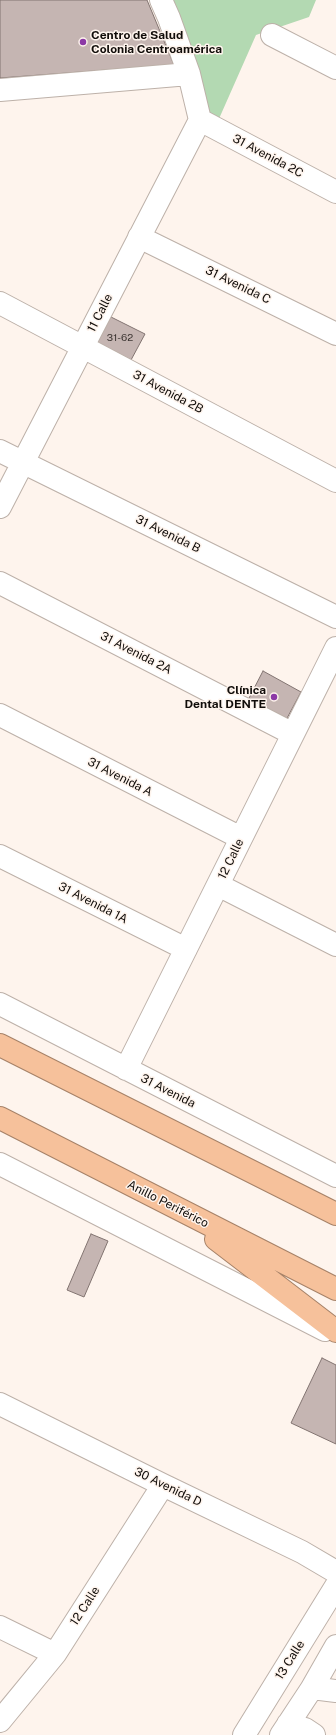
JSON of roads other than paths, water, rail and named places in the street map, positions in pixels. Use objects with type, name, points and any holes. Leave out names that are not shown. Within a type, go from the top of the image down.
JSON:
[{"type":"highway","points":[[0,1045],[336,1214]]},
{"type":"highway","name":"Anillo Periférico","points":[[0,1118],[336,1289]]},
{"type":"highway","points":[[174,1207],[336,1331]]},
{"type":"street","points":[[161,0],[189,74],[200,120]]},
{"type":"street","points":[[272,35],[336,68]]},
{"type":"street","points":[[0,90],[189,74]]},
{"type":"street","name":"31 Avenida 2C","points":[[200,120],[336,192]]},
{"type":"street","name":"11 Calle","points":[[0,507],[200,120]]},
{"type":"street","name":"31 Avenida C","points":[[139,237],[336,334]]},
{"type":"street","name":"31 Avenida 2B","points":[[0,303],[336,481]]},
{"type":"street","name":"31 Avenida B","points":[[0,451],[336,617]]},
{"type":"street","name":"31 Avenida 2A","points":[[0,583],[293,734]]},
{"type":"street","name":"12 Calle","points":[[126,1069],[336,648]]},
{"type":"street","name":"31 Avenida A","points":[[0,716],[241,838]]},
{"type":"street","name":"31 Avenida 1A","points":[[0,856],[186,949]]},
{"type":"street","points":[[218,884],[336,945]]},
{"type":"street","name":"31 Avenida","points":[[0,1004],[336,1176]]},
{"type":"street","points":[[0,1164],[336,1335]]},
{"type":"street","name":"30 Avenida D","points":[[0,1404],[302,1552],[336,1572]]},
{"type":"street","name":"12 Calle","points":[[0,1721],[55,1654],[163,1485]]},
{"type":"street","name":"13 Calle","points":[[244,1735],[336,1586]]},
{"type":"street","points":[[0,1626],[55,1654]]},
{"type":"street","points":[[284,1730],[312,1688],[336,1646]]},
{"type":"street","points":[[312,1688],[336,1691]]},
{"type":"street","points":[[284,1730],[305,1729],[314,1735]]},
{"type":"place","name":"Centro de Salud Colonia Centroamérica","points":[[83,42]]},
{"type":"place","name":"Clínica Dental DENTE","points":[[274,697]]}]
